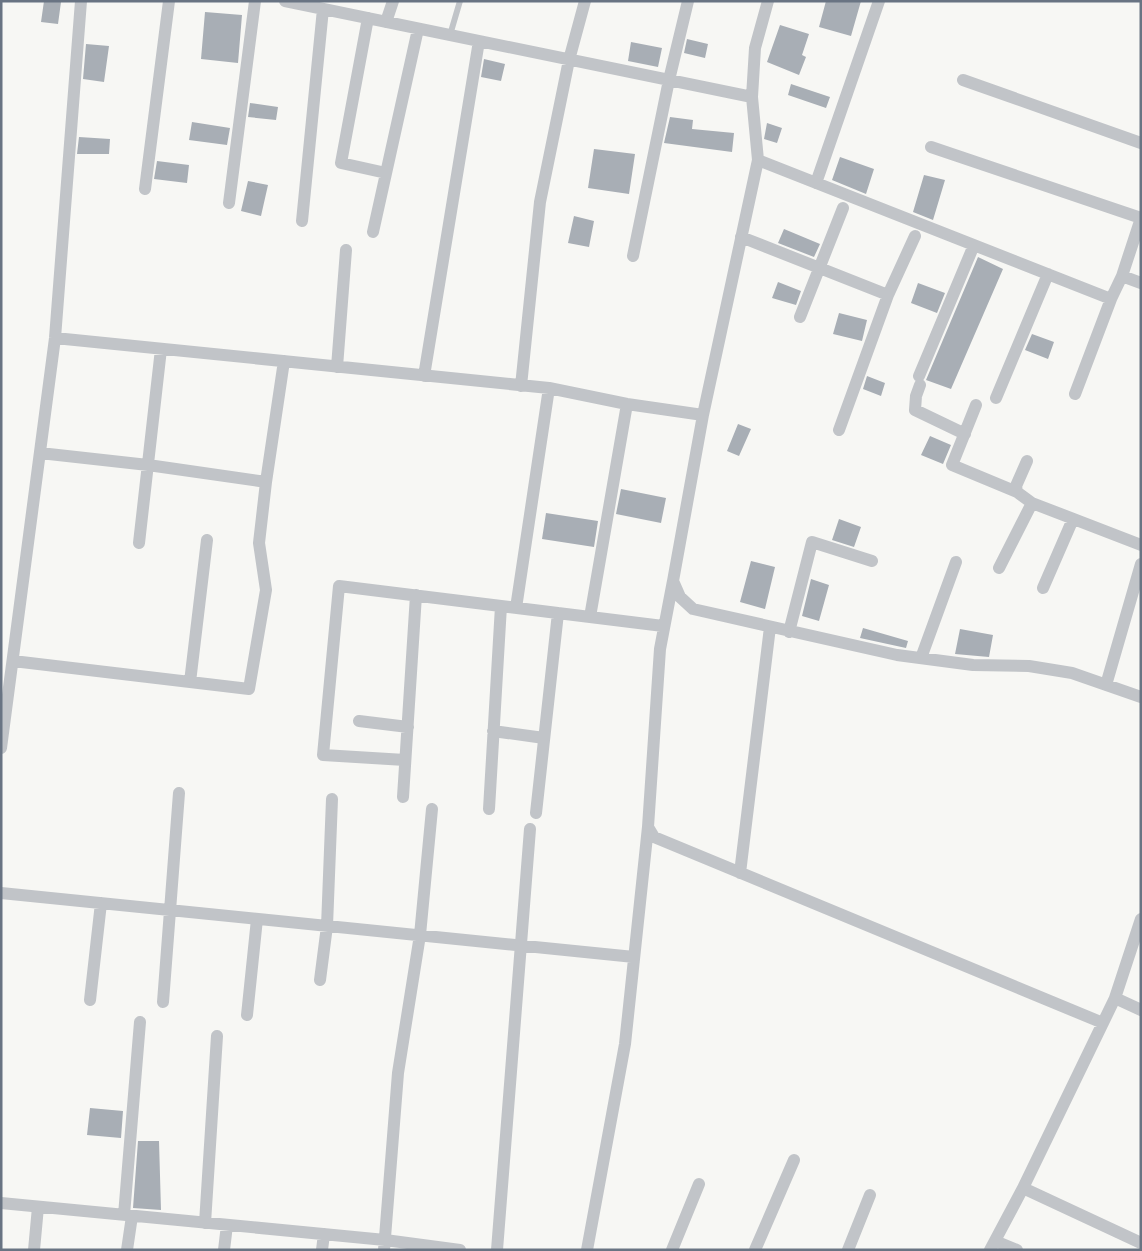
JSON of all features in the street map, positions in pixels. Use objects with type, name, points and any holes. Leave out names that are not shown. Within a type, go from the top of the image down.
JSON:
[{"type":"street","points":[[1,748],[55,338],[81,1]]},
{"type":"street","points":[[145,189],[169,1]]},
{"type":"street","points":[[229,203],[255,1]]},
{"type":"street","points":[[285,1],[317,6],[418,29],[752,97]]},
{"type":"street","points":[[386,22],[393,1]]},
{"type":"street","points":[[521,386],[540,202],[569,60],[585,1]]},
{"type":"street","points":[[633,256],[669,80],[688,1]]},
{"type":"street","points":[[587,1250],[625,1044],[648,827],[663,626],[703,415],[758,160],[752,97],[755,48],[768,1]]},
{"type":"street","points":[[816,183],[879,1]]},
{"type":"street","points":[[302,221],[317,6]]},
{"type":"street","points":[[368,18],[341,163],[386,173]]},
{"type":"street","points":[[373,232],[418,29]]},
{"type":"street","points":[[424,376],[479,41]]},
{"type":"street","points":[[963,80],[1141,143]]},
{"type":"street","points":[[931,147],[1141,218],[1122,276],[1111,299],[1075,394]]},
{"type":"street","points":[[758,160],[1111,299]]},
{"type":"street","points":[[800,316],[843,208]]},
{"type":"street","points":[[838,430],[888,296],[915,236]]},
{"type":"street","points":[[741,237],[888,296]]},
{"type":"street","points":[[965,434],[915,410],[919,381],[974,244]]},
{"type":"street","points":[[337,367],[346,250]]},
{"type":"street","points":[[996,398],[1048,274]]},
{"type":"street","points":[[1122,276],[1141,283]]},
{"type":"street","points":[[55,338],[549,388],[627,404],[703,415]]},
{"type":"street","points":[[139,543],[161,349]]},
{"type":"street","points":[[13,661],[249,689],[266,590],[259,542],[284,361]]},
{"type":"street","points":[[516,608],[549,388]]},
{"type":"street","points":[[590,618],[627,404]]},
{"type":"street","points":[[976,406],[952,465],[1017,492],[1032,503],[1141,545]]},
{"type":"street","points":[[40,453],[148,465],[266,482]]},
{"type":"street","points":[[1017,492],[1016,486],[1027,461]]},
{"type":"street","points":[[999,568],[1032,503]]},
{"type":"street","points":[[1043,588],[1073,519]]},
{"type":"street","points":[[190,682],[207,540]]},
{"type":"street","points":[[789,632],[812,542],[872,560]]},
{"type":"street","points":[[921,658],[956,562]]},
{"type":"street","points":[[1106,685],[1141,564]]},
{"type":"street","points":[[673,581],[680,598],[693,609],[789,632],[921,658],[973,665],[1029,666],[1072,673],[1141,697]]},
{"type":"street","points":[[406,760],[323,755],[339,586],[663,626]]},
{"type":"street","points":[[403,797],[416,595]]},
{"type":"street","points":[[489,809],[501,606]]},
{"type":"street","points":[[536,813],[558,613]]},
{"type":"street","points":[[740,873],[770,627]]},
{"type":"street","points":[[359,722],[408,727]]},
{"type":"street","points":[[493,731],[544,738]]},
{"type":"street","points":[[163,1002],[179,793]]},
{"type":"street","points":[[320,980],[327,926],[332,799]]},
{"type":"street","points":[[385,1245],[398,1073],[420,936],[432,809]]},
{"type":"street","points":[[648,827],[654,836],[1103,1023]]},
{"type":"street","points":[[497,1250],[519,945],[530,829]]},
{"type":"street","points":[[1,893],[634,957]]},
{"type":"street","points":[[90,1000],[101,904]]},
{"type":"street","points":[[247,1015],[257,919]]},
{"type":"street","points":[[1018,1250],[992,1245],[1115,998],[1141,919]]},
{"type":"street","points":[[1115,998],[1141,1010]]},
{"type":"street","points":[[127,1250],[140,1022]]},
{"type":"street","points":[[205,1223],[217,1036]]},
{"type":"street","points":[[755,1250],[794,1160]]},
{"type":"street","points":[[672,1250],[699,1184]]},
{"type":"street","points":[[1022,1188],[1141,1243]]},
{"type":"street","points":[[848,1250],[870,1195]]},
{"type":"street","points":[[1,1204],[324,1234],[385,1245],[460,1250]]},
{"type":"street","points":[[34,1250],[38,1207]]},
{"type":"street","points":[[224,1250],[227,1225]]},
{"type":"street","points":[[322,1250],[324,1234]]},
{"type":"lane","points":[[450,35],[460,1]]},
{"type":"building","points":[[44,1],[61,2],[58,24],[41,22]]},
{"type":"building","points":[[826,1],[861,1],[851,36],[819,27]]},
{"type":"building","points":[[205,12],[242,15],[238,63],[201,59]]},
{"type":"building","points":[[780,25],[809,34],[802,55],[806,57],[799,75],[767,62]]},
{"type":"building","points":[[687,39],[708,44],[705,58],[684,53]]},
{"type":"building","points":[[631,42],[662,48],[658,67],[628,61]]},
{"type":"building","points":[[86,44],[109,46],[104,82],[83,79]]},
{"type":"building","points":[[484,59],[505,64],[501,81],[481,77]]},
{"type":"building","points":[[791,84],[830,97],[826,108],[788,95]]},
{"type":"building","points":[[250,103],[278,107],[276,120],[248,117]]},
{"type":"building","points":[[670,117],[693,120],[692,129],[734,133],[732,152],[664,143]]},
{"type":"building","points":[[192,122],[230,128],[227,145],[189,140]]},
{"type":"building","points":[[767,123],[782,128],[777,143],[764,139]]},
{"type":"building","points":[[79,137],[110,139],[109,154],[77,154]]},
{"type":"building","points":[[594,149],[635,154],[629,194],[588,188]]},
{"type":"building","points":[[840,157],[874,169],[866,194],[832,180]]},
{"type":"building","points":[[157,161],[189,165],[187,183],[154,179]]},
{"type":"building","points":[[924,175],[945,180],[933,220],[913,212]]},
{"type":"building","points":[[248,181],[268,185],[261,216],[241,211]]},
{"type":"building","points":[[574,216],[594,221],[589,247],[568,243]]},
{"type":"building","points":[[784,229],[820,244],[814,257],[778,243]]},
{"type":"building","points":[[978,257],[1003,269],[951,389],[926,380]]},
{"type":"building","points":[[778,282],[801,291],[796,305],[772,298]]},
{"type":"building","points":[[918,283],[945,293],[937,313],[911,303]]},
{"type":"building","points":[[839,313],[867,320],[862,341],[833,334]]},
{"type":"building","points":[[1032,334],[1054,342],[1048,359],[1025,350]]},
{"type":"building","points":[[867,376],[885,383],[881,396],[863,389]]},
{"type":"building","points":[[738,424],[751,429],[739,456],[727,451]]},
{"type":"building","points":[[930,436],[951,445],[943,464],[921,455]]},
{"type":"building","points":[[621,489],[666,498],[661,523],[616,514]]},
{"type":"building","points":[[546,513],[598,521],[594,547],[542,539]]},
{"type":"building","points":[[839,519],[861,527],[854,547],[832,540]]},
{"type":"building","points":[[751,561],[775,567],[765,609],[740,602]]},
{"type":"building","points":[[811,579],[829,585],[819,621],[802,616]]},
{"type":"building","points":[[863,628],[908,641],[906,648],[860,638]]},
{"type":"building","points":[[960,629],[993,635],[989,657],[955,654]]},
{"type":"building","points":[[90,1108],[123,1111],[121,1138],[87,1135]]},
{"type":"building","points":[[138,1141],[159,1141],[161,1210],[133,1208]]}]
